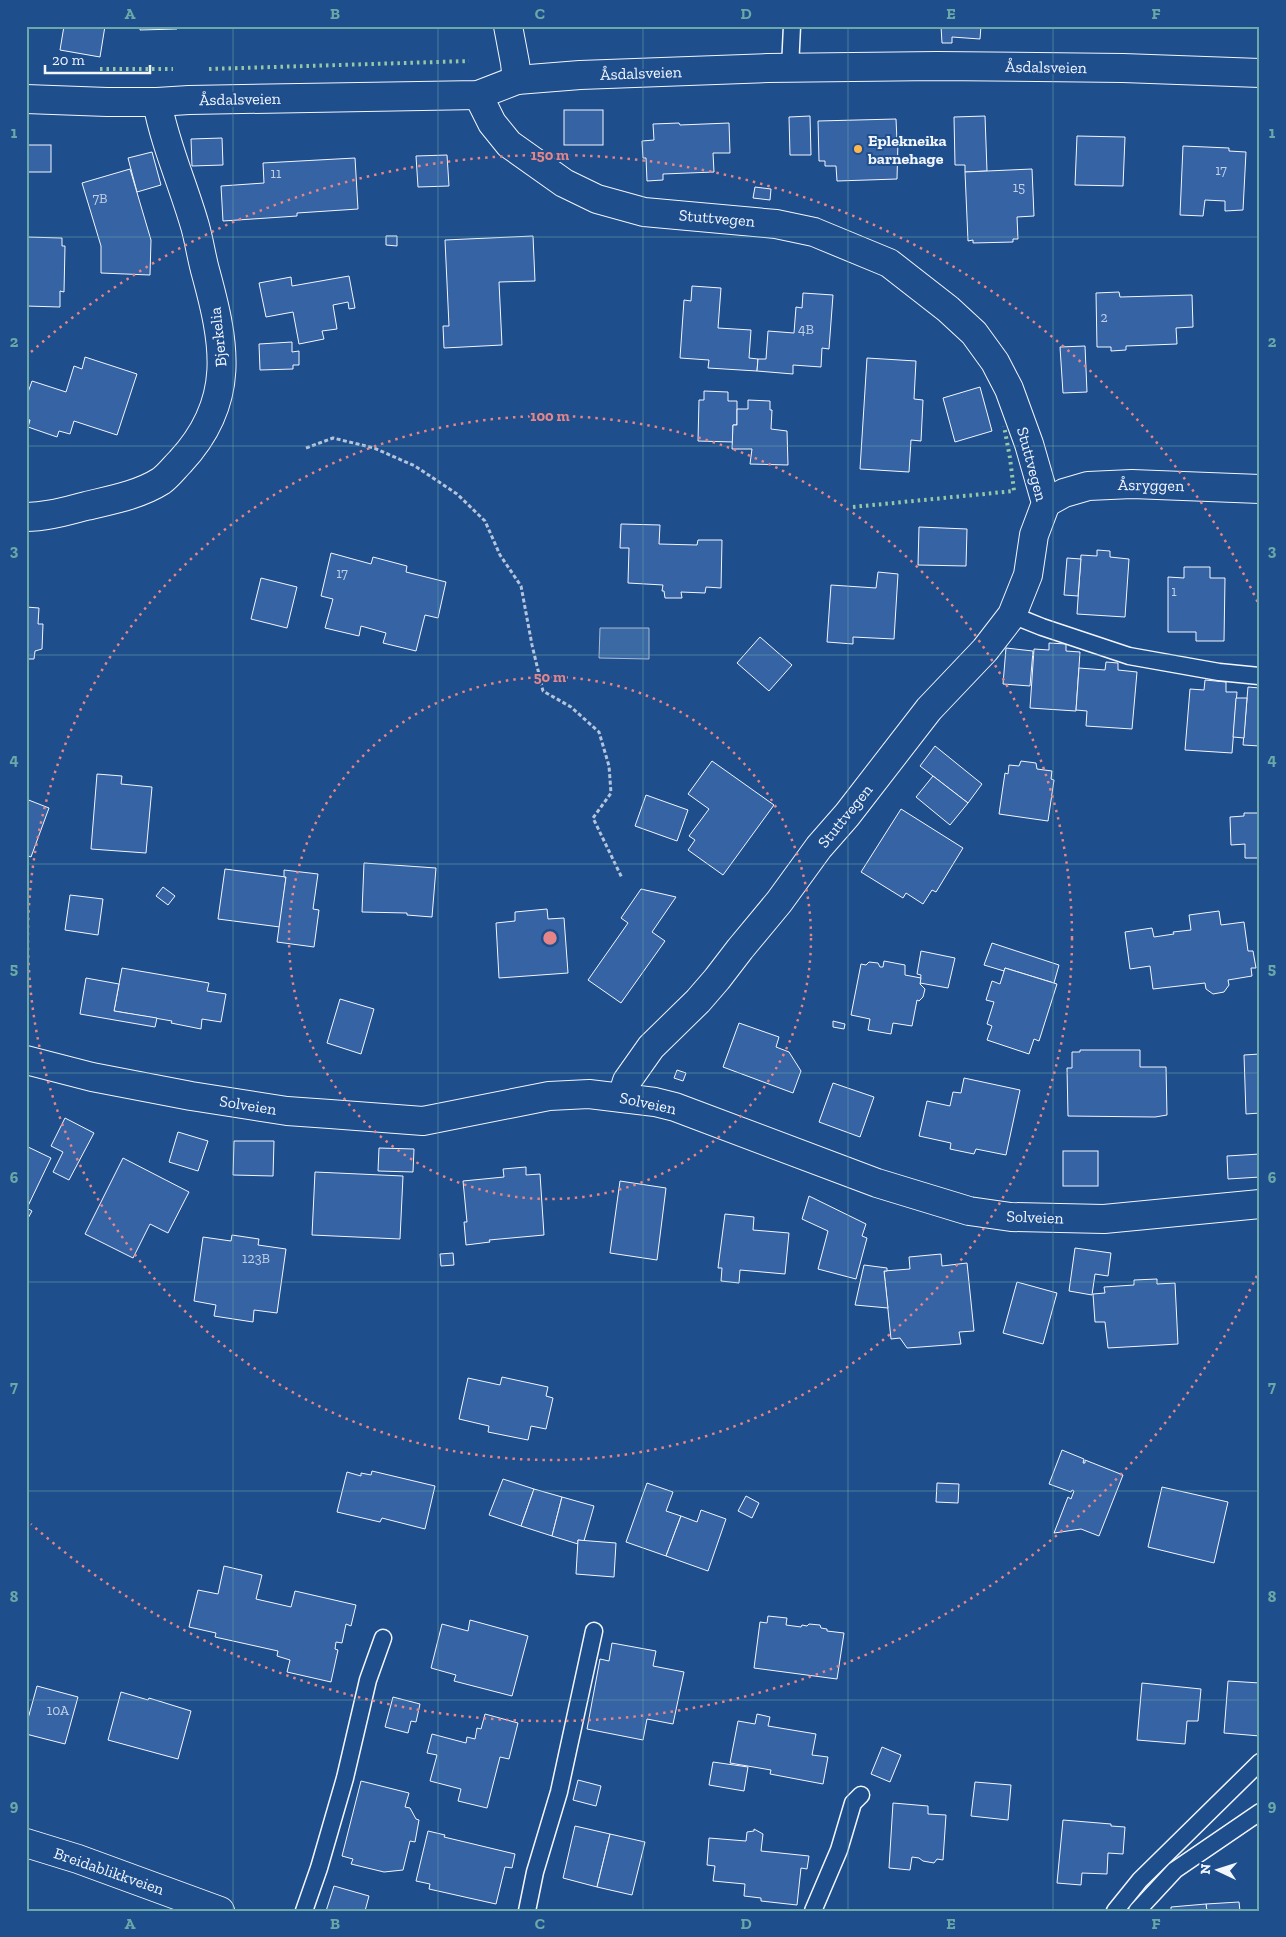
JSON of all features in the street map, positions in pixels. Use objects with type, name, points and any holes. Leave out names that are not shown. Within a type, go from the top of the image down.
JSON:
[{"type":"street","points":[[508,26],[517,80]]},
{"type":"street","name":"Åsdalsveien","points":[[26,99],[157,102],[478,95],[517,80],[580,75],[790,68],[937,66],[1123,68],[1260,74]]},
{"type":"street","name":"Stuttvegen","points":[[478,95],[492,123],[509,144],[564,183],[597,200],[644,212],[776,224],[814,232],[889,263],[955,315],[974,333],[996,362],[1009,389],[1029,444],[1046,502],[1034,535],[1028,575],[1012,615],[985,650],[929,709],[847,815],[819,847],[779,902],[698,1002],[651,1048],[627,1081],[622,1096]]},
{"type":"street","name":"Bjerkelia","points":[[26,517],[49,515],[124,496],[163,480],[205,429],[216,402],[222,376],[222,353],[217,314],[196,227],[162,131],[157,102]]},
{"type":"street","name":"Åsryggen","points":[[1046,502],[1064,493],[1088,486],[1132,484],[1260,489]]},
{"type":"street","name":"Solveien","points":[[26,1060],[92,1077],[191,1096],[287,1111],[423,1121],[549,1096],[589,1094],[622,1096],[665,1104],[877,1183],[969,1211],[1012,1217],[1104,1218],[1260,1204]]},
{"type":"street","name":"Breidablikkveien","points":[[26,1843],[78,1859],[220,1911]]},
{"type":"lane","points":[[790,68],[792,26]]},
{"type":"lane","points":[[1012,615],[1042,628],[1130,656],[1219,672],[1259,676]]},
{"type":"lane","points":[[527,1911],[535,1872],[559,1792],[594,1630]]},
{"type":"lane","points":[[304,1911],[319,1868],[345,1778],[368,1680],[383,1638]]},
{"type":"lane","points":[[1115,1911],[1140,1880],[1260,1762]]},
{"type":"lane","points":[[813,1911],[839,1850],[853,1804],[861,1795]]},
{"type":"lane","points":[[1137,1911],[1175,1870],[1260,1812]]},
{"type":"path","points":[[306,448],[333,438],[374,448],[416,466],[457,494],[484,521],[500,555],[521,586],[543,691],[571,707],[599,732],[609,766],[611,793],[593,818],[622,878]]},
{"type":"water","points":[[600,628],[649,628],[649,659],[599,658]]},
{"type":"building","points":[[64,26],[105,26],[100,57],[60,50]]},
{"type":"building","points":[[140,26],[177,26],[177,29],[140,30]]},
{"type":"building","points":[[941,26],[981,26],[980,39],[952,37],[952,43],[942,43]]},
{"type":"building","points":[[564,110],[603,110],[603,145],[564,145]]},
{"type":"building","points":[[810,116],[811,155],[790,155],[789,117]]},
{"type":"building","points":[[985,116],[987,171],[965,172],[965,165],[955,165],[954,117]]},
{"type":"building","points":[[896,119],[898,141],[897,179],[837,181],[836,166],[825,166],[825,161],[819,161],[818,121]]},
{"type":"building","points":[[679,123],[680,125],[729,123],[730,153],[713,153],[714,172],[663,174],[663,180],[647,181],[646,158],[643,158],[642,141],[654,140],[653,124]]},
{"type":"building","points":[[1077,136],[1125,137],[1123,186],[1075,185]]},
{"type":"building","points":[[222,138],[223,165],[192,166],[191,139]]},
{"type":"building","points":[[26,145],[51,145],[51,172],[26,172]]},
{"type":"building","points":[[1183,146],[1229,148],[1229,151],[1246,152],[1243,210],[1225,211],[1225,201],[1205,200],[1203,216],[1180,215]]},
{"type":"building","points":[[152,152],[161,185],[137,192],[128,158]]},
{"type":"building","points":[[447,155],[449,186],[418,187],[416,156]]},
{"type":"building","points":[[355,158],[358,209],[297,213],[297,216],[223,221],[221,186],[264,183],[263,163]]},
{"type":"building","points":[[130,169],[151,240],[150,275],[101,273],[101,246],[82,183]]},
{"type":"building","points":[[1032,169],[1034,216],[1017,217],[1018,239],[1013,239],[1013,242],[973,243],[973,240],[968,241],[965,172]]},
{"type":"building","points":[[755,187],[771,189],[770,200],[753,198]]},
{"type":"building","points":[[386,236],[397,236],[397,246],[386,245]]},
{"type":"building","points":[[533,236],[535,281],[499,282],[502,345],[444,348],[443,326],[449,326],[445,240]]},
{"type":"building","points":[[26,237],[62,238],[62,246],[65,246],[64,292],[60,291],[60,307],[26,306]]},
{"type":"building","points":[[349,276],[355,308],[349,309],[348,302],[333,305],[337,329],[322,331],[324,339],[299,344],[293,312],[266,317],[259,283],[291,277],[292,286]]},
{"type":"building","points":[[692,286],[721,288],[718,328],[751,330],[749,358],[758,359],[757,371],[708,368],[709,360],[680,358],[684,300],[691,301]]},
{"type":"building","points":[[1119,292],[1120,297],[1192,295],[1193,327],[1176,328],[1177,344],[1126,346],[1126,350],[1111,351],[1111,347],[1097,347],[1096,293]]},
{"type":"building","points":[[803,293],[833,295],[829,349],[822,348],[821,367],[793,365],[793,374],[757,371],[758,359],[766,359],[768,331],[794,333],[796,307],[802,308]]},
{"type":"building","points":[[292,342],[292,352],[299,351],[299,365],[293,365],[293,369],[260,370],[259,344]]},
{"type":"building","points":[[1085,346],[1087,392],[1063,393],[1060,347]]},
{"type":"building","points":[[85,357],[137,374],[117,435],[74,421],[70,434],[59,431],[57,437],[28,427],[30,420],[26,419],[26,398],[32,381],[66,392],[74,366],[82,369]]},
{"type":"building","points":[[867,358],[916,361],[914,399],[923,400],[921,441],[911,440],[909,472],[860,469]]},
{"type":"building","points":[[980,387],[992,431],[955,442],[943,398]]},
{"type":"building","points":[[704,391],[728,392],[728,401],[737,401],[737,425],[733,425],[733,442],[698,441],[699,400],[704,400]]},
{"type":"building","points":[[748,400],[770,401],[770,410],[772,410],[771,429],[787,431],[788,465],[750,464],[752,449],[732,449],[733,425],[737,425],[737,409],[748,409]]},
{"type":"building","points":[[621,524],[660,525],[659,544],[697,545],[698,540],[722,540],[721,588],[706,587],[705,593],[681,592],[682,598],[665,598],[664,591],[662,591],[663,585],[628,583],[629,548],[620,548]]},
{"type":"building","points":[[919,527],[967,529],[966,566],[918,565]]},
{"type":"building","points":[[1097,550],[1110,551],[1110,557],[1129,559],[1125,617],[1077,614],[1081,555],[1097,556]]},
{"type":"building","points":[[331,553],[371,564],[373,557],[407,566],[406,572],[446,582],[438,618],[425,615],[416,651],[383,643],[386,633],[361,626],[359,636],[325,628],[333,599],[321,596]]},
{"type":"building","points":[[1067,558],[1081,559],[1078,596],[1064,595]]},
{"type":"building","points":[[1184,567],[1210,567],[1210,578],[1225,578],[1224,641],[1196,641],[1196,632],[1168,632],[1168,577],[1184,578]]},
{"type":"building","points":[[878,572],[898,574],[894,639],[853,637],[853,644],[827,642],[831,585],[876,588]]},
{"type":"building","points":[[261,578],[297,587],[287,628],[251,619]]},
{"type":"building","points":[[26,607],[39,608],[38,624],[43,624],[42,649],[35,651],[34,659],[26,659]]},
{"type":"building","points":[[760,637],[792,665],[769,691],[737,663]]},
{"type":"building","points":[[1049,643],[1066,644],[1066,651],[1080,652],[1076,711],[1030,708],[1034,649],[1049,650]]},
{"type":"building","points":[[1006,648],[1033,651],[1030,686],[1003,684]]},
{"type":"building","points":[[1106,662],[1118,663],[1118,670],[1137,672],[1132,729],[1086,726],[1087,711],[1076,710],[1079,668],[1105,670]]},
{"type":"building","points":[[1205,680],[1226,682],[1226,692],[1237,692],[1232,753],[1185,750],[1190,689],[1204,690]]},
{"type":"building","points":[[1248,687],[1260,688],[1260,746],[1243,745]]},
{"type":"building","points":[[1236,698],[1247,698],[1244,738],[1233,737]]},
{"type":"building","points":[[935,746],[982,784],[968,803],[920,766]]},
{"type":"building","points":[[712,761],[774,805],[723,875],[688,850],[695,840],[689,836],[709,809],[688,794]]},
{"type":"building","points":[[1021,761],[1036,763],[1037,769],[1052,771],[1051,779],[1054,780],[1048,821],[999,814],[1005,773],[1008,774],[1009,765],[1019,766]]},
{"type":"building","points":[[97,774],[122,776],[121,784],[152,787],[146,853],[91,849]]},
{"type":"building","points":[[933,776],[968,803],[950,825],[916,797]]},
{"type":"building","points":[[646,795],[688,810],[677,841],[635,826]]},
{"type":"building","points":[[26,799],[49,808],[31,857],[26,855]]},
{"type":"building","points":[[901,809],[963,848],[936,892],[932,890],[923,904],[906,893],[903,898],[861,872]]},
{"type":"building","points":[[1244,813],[1260,813],[1260,858],[1245,858],[1245,844],[1231,845],[1230,817],[1244,816]]},
{"type":"building","points":[[364,863],[436,868],[432,917],[407,915],[407,913],[362,912]]},
{"type":"building","points":[[225,869],[286,877],[280,927],[218,919]]},
{"type":"building","points":[[284,870],[318,874],[313,909],[319,910],[314,947],[277,942],[286,877],[284,877]]},
{"type":"building","points":[[163,887],[175,896],[168,905],[156,896]]},
{"type":"building","points":[[641,889],[676,897],[652,932],[665,941],[621,1003],[588,980],[628,923],[621,918]]},
{"type":"building","points":[[70,895],[103,899],[98,935],[65,930]]},
{"type":"building","points":[[547,909],[548,919],[564,918],[568,973],[499,978],[496,923],[515,921],[515,912]]},
{"type":"building","points":[[1219,911],[1221,925],[1244,922],[1248,951],[1253,951],[1256,968],[1251,968],[1252,976],[1228,980],[1229,985],[1224,992],[1213,994],[1206,989],[1205,983],[1153,989],[1150,966],[1130,969],[1125,932],[1152,928],[1154,937],[1174,934],[1173,932],[1191,930],[1189,915]]},
{"type":"building","points":[[992,943],[1059,965],[1054,983],[1005,968],[1004,971],[984,965]]},
{"type":"building","points":[[921,951],[955,958],[948,988],[920,983],[921,975],[917,974]]},
{"type":"building","points":[[884,961],[905,965],[905,975],[921,978],[920,984],[925,989],[923,997],[919,1001],[917,1000],[912,1026],[893,1023],[891,1034],[868,1030],[870,1019],[851,1015],[861,964],[866,965],[869,962],[878,963],[880,967],[883,967]]},
{"type":"building","points":[[122,968],[209,983],[207,991],[226,994],[221,1022],[202,1019],[201,1029],[171,1023],[172,1021],[114,1011]]},
{"type":"building","points":[[1005,968],[1057,984],[1039,1041],[1034,1039],[1029,1054],[987,1040],[992,1026],[987,1024],[994,1002],[986,1000],[992,981],[1000,984]]},
{"type":"building","points":[[86,978],[119,984],[114,1011],[157,1018],[155,1027],[80,1014]]},
{"type":"building","points":[[340,999],[374,1009],[361,1054],[327,1043]]},
{"type":"building","points":[[833,1021],[845,1024],[844,1029],[833,1027]]},
{"type":"building","points":[[739,1023],[779,1037],[776,1047],[789,1052],[801,1071],[793,1093],[723,1067]]},
{"type":"building","points":[[1080,1050],[1140,1050],[1140,1067],[1166,1067],[1167,1115],[1155,1117],[1068,1116],[1067,1068],[1072,1068],[1072,1052],[1080,1052]]},
{"type":"building","points":[[1260,1054],[1260,1113],[1246,1114],[1244,1055]]},
{"type":"building","points":[[677,1070],[686,1073],[683,1081],[674,1078]]},
{"type":"building","points":[[964,1078],[1020,1090],[1006,1155],[976,1149],[974,1154],[950,1149],[951,1143],[919,1136],[927,1101],[950,1106],[953,1092],[961,1093]]},
{"type":"building","points":[[833,1083],[874,1097],[860,1137],[819,1122]]},
{"type":"building","points":[[65,1118],[94,1133],[69,1180],[53,1172],[63,1152],[51,1146]]},
{"type":"building","points":[[178,1132],[208,1141],[198,1171],[169,1162]]},
{"type":"building","points":[[234,1141],[274,1141],[273,1176],[233,1175]]},
{"type":"building","points":[[26,1146],[51,1158],[27,1208],[32,1211],[26,1222]]},
{"type":"building","points":[[379,1148],[414,1149],[413,1172],[378,1171]]},
{"type":"building","points":[[1063,1151],[1098,1151],[1098,1186],[1063,1186]]},
{"type":"building","points":[[1260,1154],[1260,1177],[1228,1179],[1227,1156]]},
{"type":"building","points":[[123,1158],[189,1192],[168,1233],[150,1224],[133,1258],[85,1234]]},
{"type":"building","points":[[526,1167],[526,1175],[540,1174],[544,1235],[489,1240],[490,1242],[466,1245],[464,1222],[467,1222],[463,1181],[504,1177],[503,1169]]},
{"type":"building","points":[[315,1172],[403,1176],[400,1239],[312,1235]]},
{"type":"building","points":[[620,1181],[666,1188],[657,1260],[610,1253]]},
{"type":"building","points":[[809,1196],[866,1224],[862,1236],[867,1238],[856,1279],[818,1269],[828,1231],[802,1219]]},
{"type":"building","points":[[725,1214],[754,1217],[753,1230],[789,1233],[785,1274],[740,1270],[739,1283],[721,1281],[722,1268],[718,1268]]},
{"type":"building","points":[[232,1235],[259,1239],[258,1245],[286,1249],[277,1313],[254,1310],[253,1322],[214,1316],[216,1305],[194,1301],[203,1237],[231,1241]]},
{"type":"building","points":[[1075,1248],[1111,1253],[1108,1276],[1095,1274],[1092,1295],[1069,1291]]},
{"type":"building","points":[[453,1253],[454,1265],[441,1266],[440,1254]]},
{"type":"building","points":[[941,1254],[942,1266],[967,1263],[974,1331],[959,1332],[961,1344],[907,1348],[900,1338],[891,1339],[884,1271],[910,1269],[909,1257]]},
{"type":"building","points":[[864,1265],[887,1268],[887,1271],[884,1271],[888,1308],[855,1305]]},
{"type":"building","points":[[1157,1279],[1157,1284],[1175,1283],[1178,1344],[1108,1348],[1105,1322],[1095,1322],[1093,1294],[1105,1293],[1104,1287],[1134,1285],[1134,1280]]},
{"type":"building","points":[[1017,1282],[1057,1293],[1043,1344],[1003,1333]]},
{"type":"building","points":[[502,1377],[548,1387],[546,1396],[553,1398],[546,1429],[531,1426],[528,1440],[488,1432],[489,1426],[459,1419],[468,1378],[500,1385]]},
{"type":"building","points":[[1062,1450],[1084,1459],[1083,1463],[1085,1463],[1085,1460],[1123,1475],[1099,1536],[1081,1529],[1054,1533],[1068,1497],[1071,1499],[1074,1491],[1072,1490],[1071,1492],[1049,1484]]},
{"type":"building","points":[[372,1471],[435,1486],[425,1529],[382,1518],[380,1522],[337,1512],[347,1472],[361,1476],[361,1473],[371,1475]]},
{"type":"building","points":[[503,1479],[534,1489],[521,1526],[489,1515]]},
{"type":"building","points":[[647,1483],[673,1492],[666,1511],[681,1516],[666,1556],[626,1542]]},
{"type":"building","points":[[937,1483],[959,1484],[958,1503],[936,1502]]},
{"type":"building","points":[[1162,1487],[1228,1502],[1214,1563],[1148,1547]]},
{"type":"building","points":[[534,1489],[562,1497],[552,1536],[521,1526]]},
{"type":"building","points":[[746,1496],[759,1503],[752,1518],[738,1511]]},
{"type":"building","points":[[562,1497],[594,1506],[584,1541],[578,1540],[578,1544],[552,1536]]},
{"type":"building","points":[[701,1510],[726,1519],[708,1571],[666,1556],[681,1516],[697,1522]]},
{"type":"building","points":[[578,1540],[616,1543],[614,1577],[576,1574]]},
{"type":"building","points":[[224,1566],[262,1575],[256,1599],[291,1607],[295,1591],[356,1605],[351,1626],[346,1624],[342,1643],[336,1642],[335,1649],[338,1650],[331,1682],[287,1672],[290,1660],[277,1656],[278,1651],[215,1637],[216,1633],[189,1627],[198,1590],[218,1594]]},
{"type":"building","points":[[768,1616],[787,1618],[786,1625],[801,1627],[802,1625],[807,1626],[809,1624],[820,1625],[821,1628],[827,1629],[827,1631],[844,1633],[837,1679],[754,1668],[760,1622],[767,1623]]},
{"type":"building","points":[[470,1620],[528,1636],[512,1696],[454,1681],[456,1675],[431,1668],[442,1624],[468,1631]]},
{"type":"building","points":[[612,1643],[656,1651],[653,1666],[684,1672],[673,1724],[647,1719],[643,1740],[587,1729],[600,1659],[609,1661]]},
{"type":"building","points":[[1228,1681],[1260,1683],[1260,1736],[1224,1733]]},
{"type":"building","points":[[1142,1683],[1201,1689],[1198,1721],[1187,1721],[1185,1744],[1137,1740]]},
{"type":"building","points":[[37,1686],[78,1697],[65,1744],[26,1734],[26,1726]]},
{"type":"building","points":[[121,1692],[148,1700],[149,1698],[191,1711],[178,1759],[108,1740]]},
{"type":"building","points":[[393,1697],[420,1704],[416,1722],[411,1721],[408,1733],[385,1727]]},
{"type":"building","points":[[485,1714],[518,1723],[509,1759],[500,1757],[487,1808],[458,1801],[461,1789],[430,1781],[437,1755],[427,1753],[432,1734],[466,1743],[467,1737],[475,1739],[477,1728],[481,1729]]},
{"type":"building","points":[[757,1714],[770,1717],[768,1726],[816,1734],[812,1755],[828,1757],[823,1784],[770,1774],[771,1770],[730,1763],[738,1721],[755,1724]]},
{"type":"building","points":[[882,1747],[901,1755],[890,1782],[871,1774]]},
{"type":"building","points":[[713,1762],[748,1767],[744,1791],[709,1785]]},
{"type":"building","points":[[578,1780],[601,1786],[596,1806],[573,1800]]},
{"type":"building","points":[[361,1781],[409,1793],[405,1807],[410,1808],[416,1819],[419,1820],[415,1842],[410,1841],[403,1870],[384,1872],[351,1864],[353,1859],[342,1856]]},
{"type":"building","points":[[975,1782],[1011,1785],[1008,1820],[971,1816]]},
{"type":"building","points":[[893,1803],[928,1806],[928,1814],[946,1815],[943,1860],[937,1859],[934,1863],[912,1857],[910,1870],[889,1868]]},
{"type":"building","points":[[1063,1820],[1125,1827],[1123,1854],[1108,1853],[1107,1874],[1082,1873],[1081,1885],[1057,1883]]},
{"type":"building","points":[[575,1826],[610,1834],[597,1887],[563,1878]]},
{"type":"building","points":[[754,1829],[763,1834],[761,1851],[809,1856],[807,1869],[801,1868],[797,1905],[761,1901],[761,1898],[744,1896],[745,1884],[713,1881],[715,1866],[707,1865],[709,1838],[746,1841],[747,1832],[754,1831]]},
{"type":"building","points":[[428,1831],[445,1835],[444,1837],[515,1854],[512,1868],[505,1867],[496,1904],[429,1889],[430,1884],[416,1881]]},
{"type":"building","points":[[610,1834],[645,1842],[632,1895],[597,1887]]},
{"type":"building","points":[[334,1886],[369,1896],[365,1911],[326,1911]]},
{"type":"building","points":[[1239,1902],[1240,1911],[1207,1911],[1206,1904]]},
{"type":"building","points":[[1206,1904],[1207,1911],[1171,1911],[1171,1907]]},
{"type":"hedge","points":[[209,69],[469,61]]},
{"type":"hedge","points":[[100,69],[173,69]]},
{"type":"hedge","points":[[853,507],[1014,491],[1004,426]]},
{"type":"place","name":"Eplekneika barnehage","points":[[858,149]]}]
